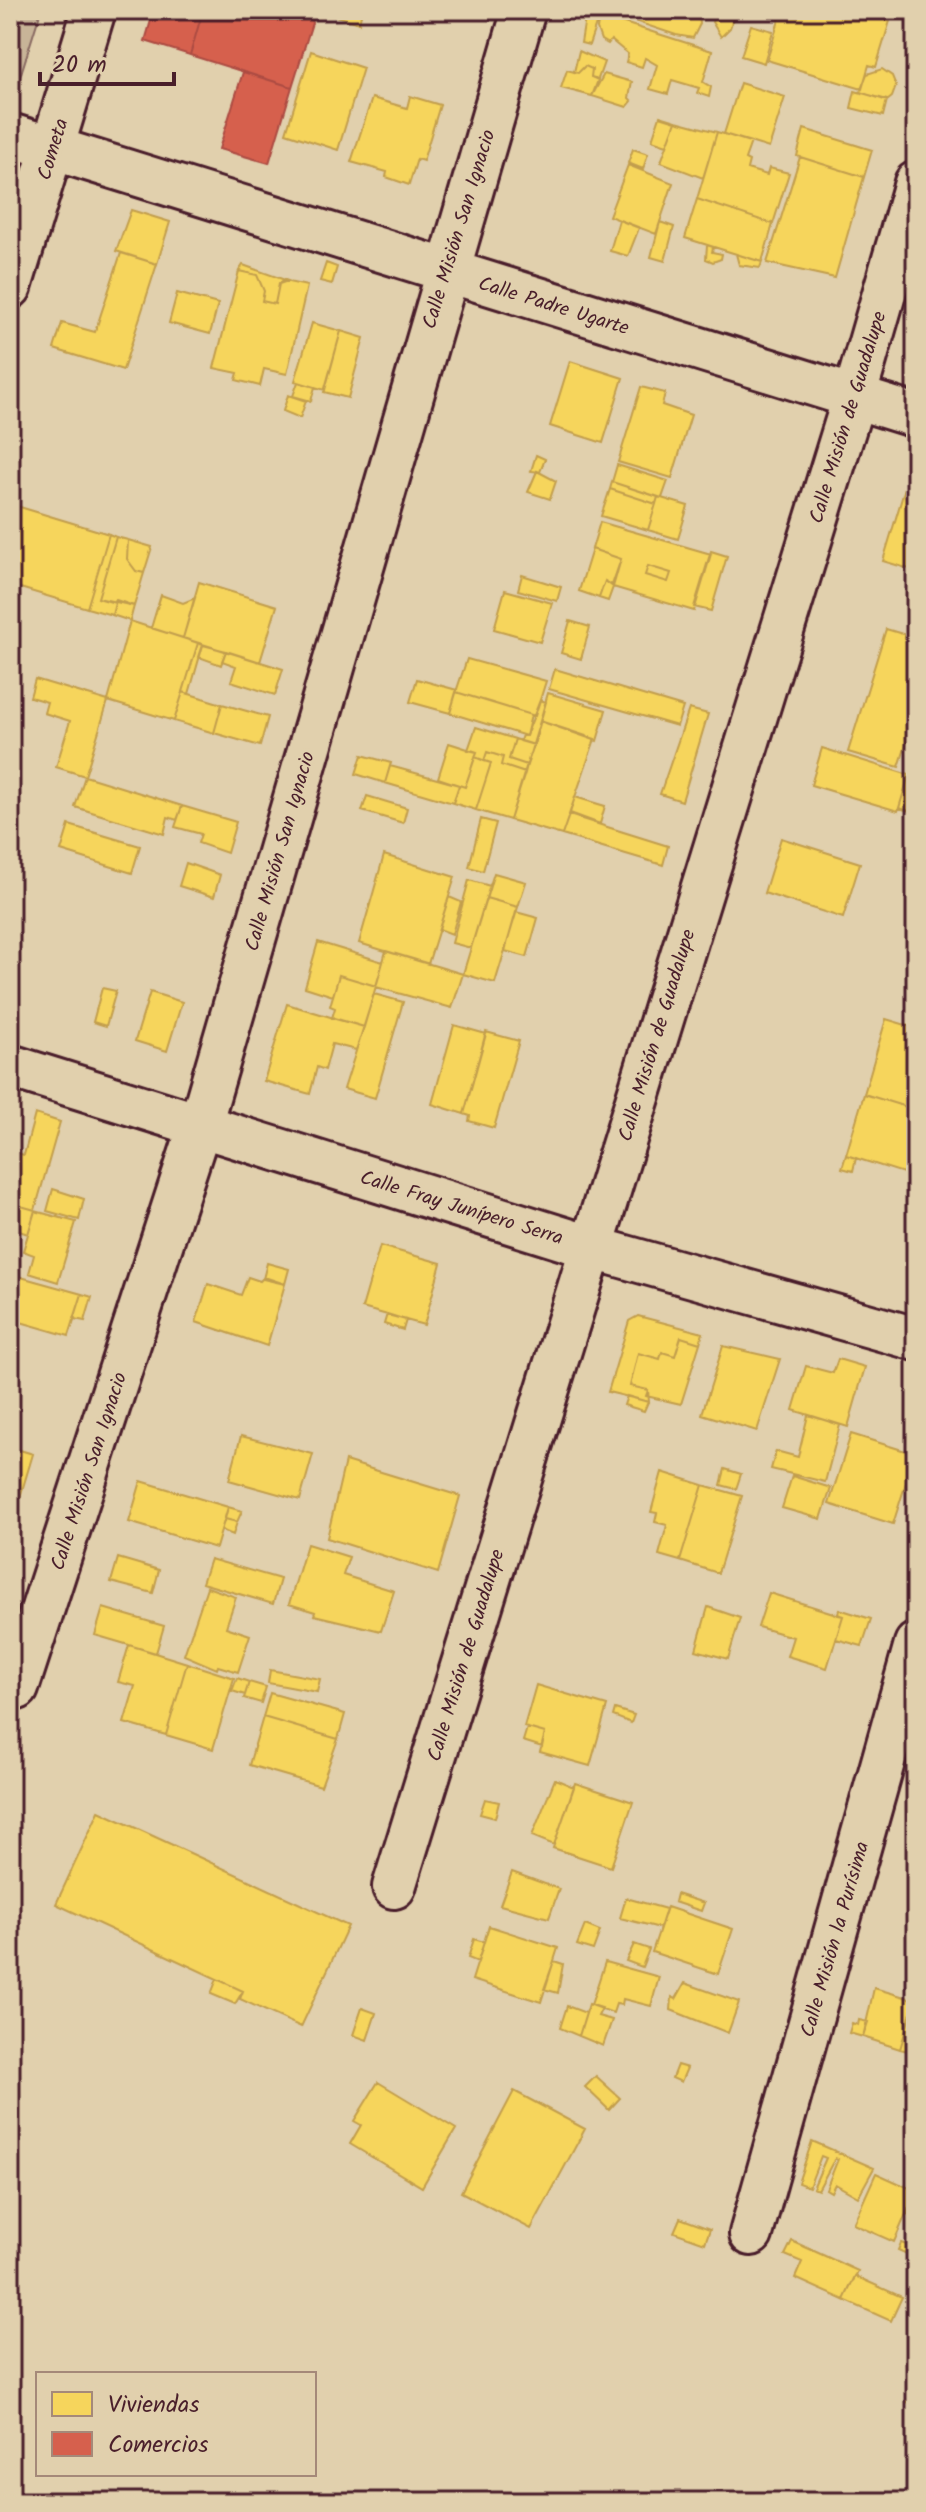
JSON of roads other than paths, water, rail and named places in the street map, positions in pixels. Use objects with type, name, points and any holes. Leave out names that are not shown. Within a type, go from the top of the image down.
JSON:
[{"type":"street","name":"Cometa","points":[[10,287],[94,10]]},
{"type":"street","name":"Calle Misión San Ignacio","points":[[17,1688],[200,1125],[445,271],[524,10]]},
{"type":"street","name":"Calle Padre Ugarte","points":[[10,135],[916,416]]},
{"type":"street","name":"Calle Misión de Guadalupe","points":[[394,1887],[854,398],[916,183]]},
{"type":"street","name":"Calle Fray Junípero Serra","points":[[10,1066],[590,1247],[916,1339]]},
{"type":"street","name":"Calle Misión la Purísima","points":[[751,2234],[916,1644]]}]
